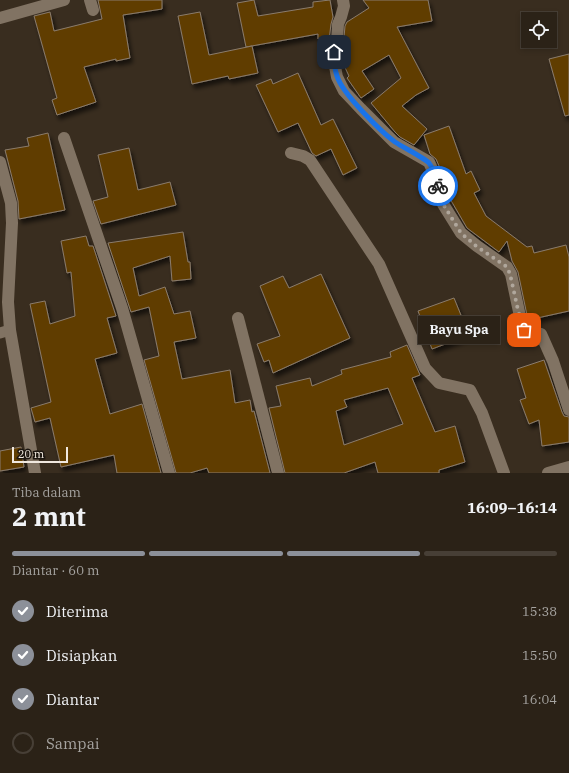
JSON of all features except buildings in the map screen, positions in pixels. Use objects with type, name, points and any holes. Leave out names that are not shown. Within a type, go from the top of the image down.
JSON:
[{"type":"street","points":[[0,18],[64,0]]},
{"type":"street","points":[[343,0],[344,6],[338,24],[334,61],[337,77],[342,86],[361,109],[394,142],[429,162],[436,178],[443,204],[461,233],[476,246],[507,267],[522,326],[524,330],[530,333],[541,334],[553,361],[569,410]]},
{"type":"street","points":[[64,138],[122,308],[169,473]]},
{"type":"street","points":[[292,154],[303,156],[310,160],[379,264],[425,368],[440,383],[470,390],[482,413],[504,473]]},
{"type":"street","points":[[0,162],[10,203],[12,223],[6,237],[8,302],[5,332],[35,473]]},
{"type":"street","points":[[238,318],[278,473]]},
{"type":"street","points":[[548,473],[567,469]]},
{"type":"way so far","points":[[438,186],[443,204],[461,233],[476,246],[507,267],[524,330]]},
{"type":"place","name":"Bayu Spa","points":[[524,330]]},
{"type":"route","points":[[334,52],[337,77],[344,91],[394,142],[429,162],[433,169],[438,186]]}]
